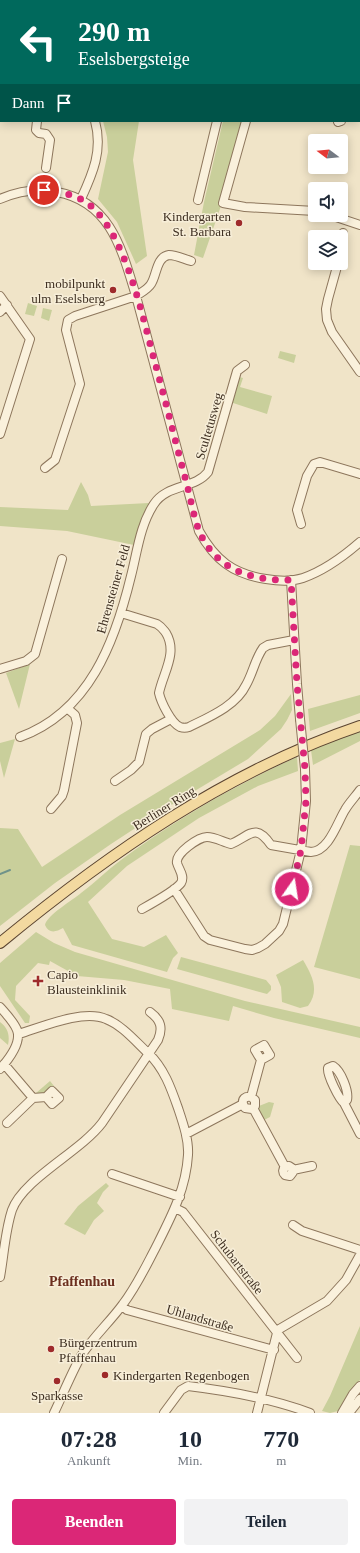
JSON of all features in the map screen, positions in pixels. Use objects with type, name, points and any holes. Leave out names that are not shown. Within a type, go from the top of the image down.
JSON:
[{"type":"main road","name":"Berliner Ring","points":[[2,941],[41,910],[126,849],[199,801],[280,757],[312,743],[360,726]]},
{"type":"street","points":[[37,122],[36,130],[39,133],[46,134],[50,140],[46,168]]},
{"type":"street","points":[[81,199],[89,181],[98,152],[99,139],[95,122]]},
{"type":"street","points":[[198,200],[217,122]]},
{"type":"street","points":[[246,122],[223,203],[245,207],[308,211]]},
{"type":"street","points":[[0,199],[32,190],[54,191],[81,199],[91,205],[110,227],[127,265],[199,531],[207,545],[216,555],[228,566],[238,572],[253,577],[275,581],[291,580],[303,578],[330,564],[360,542]]},
{"type":"street","points":[[348,221],[360,225]]},
{"type":"street","points":[[45,468],[55,460],[80,384],[66,330],[68,320],[75,316],[136,296],[144,291],[152,283],[159,262],[164,257],[170,255],[191,261]]},
{"type":"street","points":[[336,270],[326,309],[328,320],[332,332],[360,372]]},
{"type":"street","points":[[0,296],[30,339],[0,434]]},
{"type":"street","points":[[0,312],[7,304]]},
{"type":"street","name":"Scultetusweg","points":[[187,484],[198,481],[208,472],[237,371],[245,365]]},
{"type":"street","points":[[301,524],[297,510],[307,476],[314,464],[320,462],[360,474]]},
{"type":"street","name":"Ehrensteiner Feld","points":[[20,737],[42,727],[67,708],[84,690],[100,665],[112,638],[121,614],[141,536],[154,504],[166,493],[187,484]]},
{"type":"street","points":[[0,669],[26,661],[35,654],[62,559]]},
{"type":"street","points":[[174,889],[207,939],[245,949],[258,948],[275,936],[283,924],[301,850],[306,801],[291,580]]},
{"type":"street","points":[[121,614],[160,626],[171,642],[172,651],[159,693],[160,699],[171,719],[178,726],[184,728],[190,727],[233,702],[246,687],[263,648],[268,645],[294,640]]},
{"type":"street","points":[[51,809],[62,796],[64,790],[77,723],[76,715],[67,708]]},
{"type":"street","points":[[115,781],[131,770],[139,762],[146,734],[152,729],[171,719]]},
{"type":"street","points":[[142,909],[181,883],[181,869],[177,863],[177,858],[180,853],[198,840],[205,837],[211,837],[231,844],[250,833],[255,832],[265,836],[271,845],[316,852],[321,849],[338,826],[347,807],[360,790]]},
{"type":"street","points":[[0,1007],[16,1027],[18,1034],[15,1046],[2,1066],[33,1098]]},
{"type":"street","points":[[0,1277],[10,1220],[17,1201],[26,1189],[97,1129],[150,1054],[162,1029],[160,1019],[150,1012]]},
{"type":"street","points":[[18,1034],[80,1016],[101,1017],[115,1024],[150,1054],[165,1076],[176,1101],[186,1134],[188,1154],[180,1196],[138,1281],[122,1306],[82,1355],[54,1413]]},
{"type":"street","points":[[250,1097],[261,1060]]},
{"type":"street","points":[[7,1123],[33,1098],[46,1097]]},
{"type":"street","points":[[253,1108],[247,1109],[243,1104],[244,1098],[250,1097],[254,1099],[255,1102],[253,1108],[289,1168],[312,1166]]},
{"type":"street","points":[[344,1103],[360,1134]]},
{"type":"street","points":[[186,1134],[243,1104]]},
{"type":"street","points":[[112,1174],[180,1196]]},
{"type":"street","name":"Schubartstraße","points":[[175,1208],[183,1212],[297,1358]]},
{"type":"street","points":[[293,1226],[302,1231],[360,1250]]},
{"type":"street","points":[[257,1413],[274,1350],[276,1332],[327,1301],[346,1280],[360,1255]]},
{"type":"street","name":"Uhlandstraße","points":[[122,1306],[127,1310],[274,1350]]},
{"type":"street","points":[[164,1413],[181,1390],[188,1386],[261,1398],[310,1413]]},
{"type":"street","points":[[342,1413],[353,1394],[360,1386]]},
{"type":"street","points":[[348,1413],[360,1399]]},
{"type":"green space","points":[[103,122],[139,122],[133,160],[147,256],[136,264],[117,222],[98,199],[108,152],[107,137]]},
{"type":"green space","points":[[223,122],[245,122],[222,203],[203,258],[194,255],[204,202]]},
{"type":"green space","points":[[28,303],[37,306],[34,316],[25,314]]},
{"type":"green space","points":[[43,308],[52,310],[49,321],[41,318]]},
{"type":"green space","points":[[280,351],[296,355],[294,363],[278,358]]},
{"type":"green space","points":[[239,377],[243,378],[240,387],[272,396],[267,414],[230,402]]},
{"type":"green space","points":[[81,482],[88,495],[91,506],[149,503],[140,524],[134,545],[67,531],[0,526],[0,507],[68,510]]},
{"type":"green space","points":[[30,664],[19,709],[6,673]]},
{"type":"green space","points":[[291,694],[292,710],[287,720],[281,729],[248,759],[163,810],[111,844],[55,883],[0,926],[0,828],[18,829],[42,867],[120,815],[260,730],[275,716]]},
{"type":"green space","points":[[360,695],[360,713],[310,731],[308,709]]},
{"type":"green space","points":[[360,731],[360,741],[313,765],[311,750]]},
{"type":"green space","points":[[15,739],[4,778],[0,761],[0,743]]},
{"type":"green space","points":[[297,757],[298,771],[258,786],[199,818],[127,866],[88,902],[112,939],[144,947],[166,935],[178,953],[173,958],[167,972],[72,945],[63,928],[51,931],[47,928],[45,925],[47,921],[55,912],[142,845],[206,804],[251,779]]},
{"type":"green space","points":[[350,845],[360,846],[360,979],[314,967]]},
{"type":"green space","points":[[36,932],[54,943],[75,952],[245,1001],[360,1027],[360,1038],[274,1018],[233,1006],[229,1021],[172,1009],[170,989],[124,980],[77,976],[50,961],[49,965],[38,963],[16,986],[15,1000],[30,1016],[29,1023],[25,1023],[0,986],[0,963]]},
{"type":"green space","points":[[181,957],[266,980],[271,986],[271,990],[267,994],[177,969]]},
{"type":"green space","points":[[303,960],[312,977],[314,994],[308,1006],[300,1008],[282,1002],[281,987],[276,975]]},
{"type":"green space","points":[[0,1022],[8,1032],[8,1045],[0,1038]]},
{"type":"green space","points":[[50,1081],[54,1086],[43,1095],[36,1093]]},
{"type":"green space","points":[[269,1102],[274,1103],[270,1117],[262,1121],[257,1112],[259,1106]]},
{"type":"green space","points":[[106,1183],[109,1186],[103,1192],[97,1203],[104,1211],[94,1220],[85,1235],[64,1224],[78,1206]]},
{"type":"green space","points":[[360,1326],[360,1380],[350,1391],[338,1411],[330,1413],[322,1411],[330,1396]]},
{"type":"waterway","points":[[0,874],[10,870]]},
{"type":"place","name":"Kindergarten St. Barbara","points":[[239,223]]},
{"type":"place","name":"mobilpunkt ulm Eselsberg","points":[[113,290]]},
{"type":"place","name":"Capio Blausteinklinik","points":[[38,981]]},
{"type":"place","name":"Bürgerzentrum Pfaffenhau","points":[[51,1349]]},
{"type":"place","name":"Kindergarten Regenbogen","points":[[105,1375]]},
{"type":"place","name":"Sparkasse","points":[[57,1381]]},
{"type":"district","name":"Pfaffenhau","points":[[82,1281]]},
{"type":"route","points":[[44,190],[70,195],[91,205],[110,227],[116,240],[127,265],[149,341],[194,515],[199,531],[207,545],[228,566],[238,572],[253,577],[275,581],[291,580],[291,598],[305,769],[306,801],[301,850],[292,889]]}]
